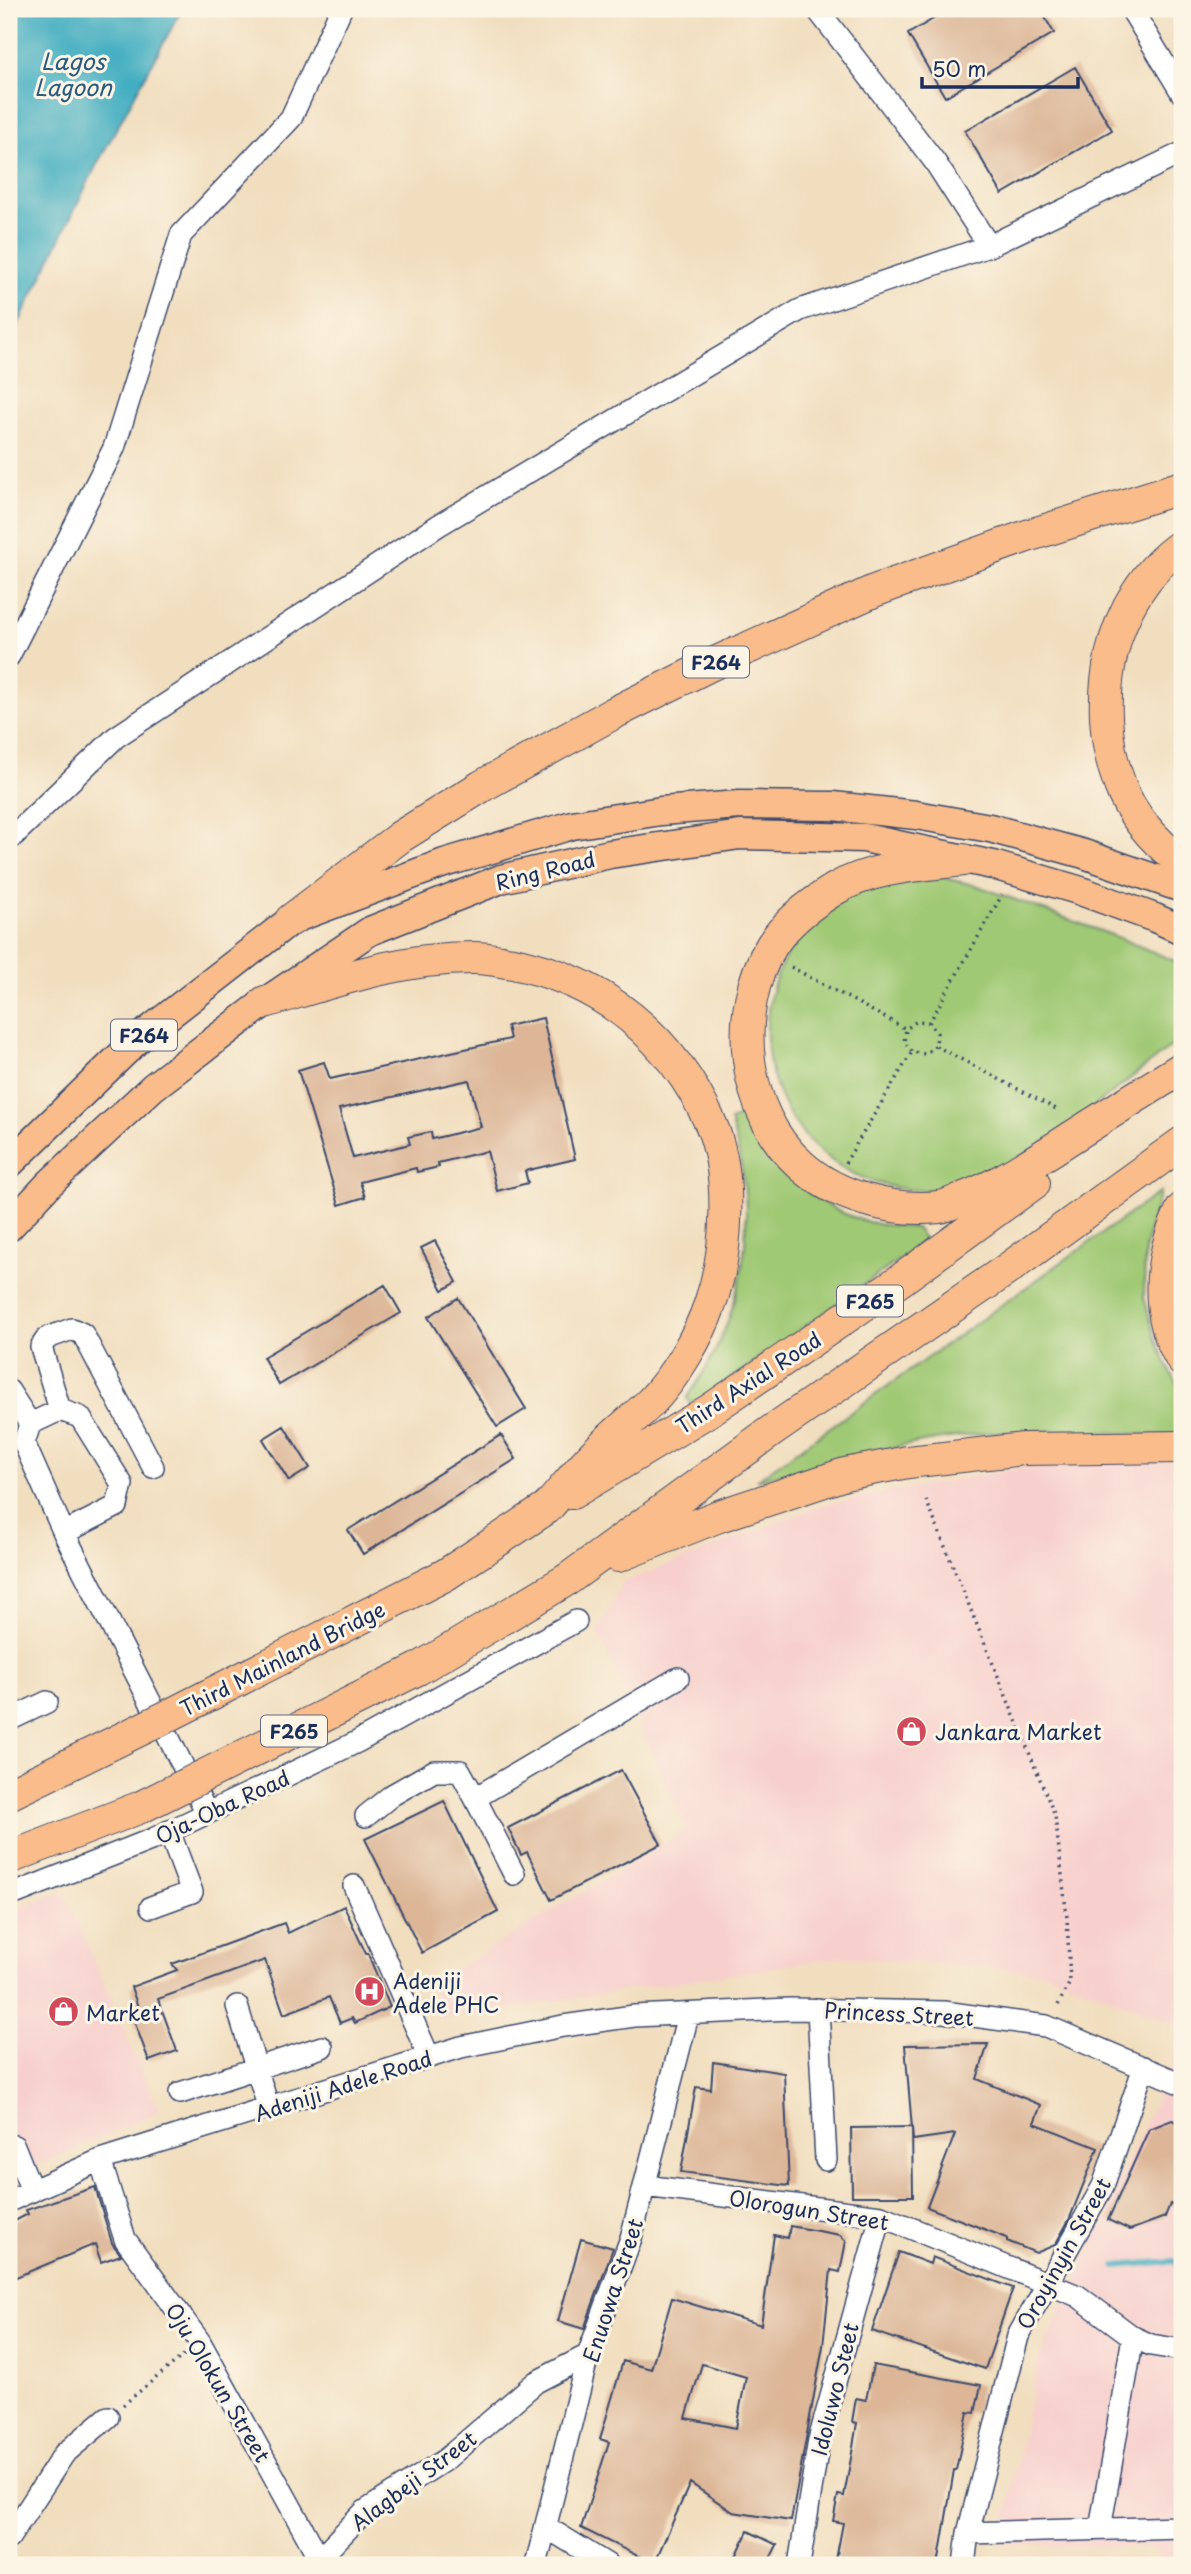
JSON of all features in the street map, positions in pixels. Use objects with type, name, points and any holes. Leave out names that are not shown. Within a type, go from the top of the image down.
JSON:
[{"type":"highway","name":"F264","points":[[291,920],[400,836],[482,786],[612,714],[708,666],[874,590],[1027,536],[1182,487]]},
{"type":"highway","points":[[1182,545],[1147,578],[1125,611],[1113,643],[1107,683],[1110,756],[1121,788],[1137,818],[1182,863]]},
{"type":"highway","points":[[963,860],[905,866],[858,878],[835,890],[801,914],[773,943],[760,969],[747,1026],[752,1079],[776,1137],[801,1166],[827,1183],[857,1197],[894,1207],[942,1207],[992,1187],[1182,1068]]},
{"type":"highway","points":[[265,1002],[331,982],[414,962],[473,957],[525,966],[572,981],[602,995],[636,1021],[664,1048],[690,1086],[711,1124],[722,1167],[727,1206],[720,1264],[710,1304],[688,1351],[652,1400],[594,1454],[547,1508]]},
{"type":"highway","name":"Third Axial Road","points":[[547,1508],[710,1410],[899,1281],[1182,1076]]},
{"type":"highway","name":"F265","points":[[9,1858],[141,1807],[418,1669],[571,1576],[773,1430],[1009,1268],[1182,1143]]},
{"type":"highway","points":[[1182,1209],[1175,1223],[1163,1268],[1162,1305],[1182,1360]]},
{"type":"highway","points":[[571,1576],[719,1516],[845,1474],[908,1462],[1024,1448],[1182,1447]]},
{"type":"highway","name":"Third Mainland Bridge","points":[[9,1794],[445,1575],[547,1508]]},
{"type":"main road","points":[[291,920],[444,863],[572,825],[661,811],[739,805],[833,806],[916,815],[990,828],[1084,854],[1182,888]]},
{"type":"main road","name":"Ring Road","points":[[9,1227],[49,1184],[153,1087],[265,1002],[370,931],[501,879],[610,854],[740,835],[864,838],[993,865],[1078,890],[1182,930]]},
{"type":"main road","name":"F264","points":[[9,1164],[137,1040],[291,920]]},
{"type":"street","points":[[9,656],[114,448],[181,235],[291,118],[341,9]]},
{"type":"street","points":[[817,9],[935,162],[989,246]]},
{"type":"street","points":[[1131,9],[1182,93]]},
{"type":"street","points":[[9,840],[116,737],[439,525],[800,310],[989,246],[1182,153]]},
{"type":"street","points":[[60,1410],[41,1347],[47,1338],[72,1329],[83,1334],[153,1467]]},
{"type":"street","points":[[9,1391],[30,1424]]},
{"type":"street","points":[[64,1533],[117,1506],[122,1484],[80,1417],[60,1410],[30,1424],[24,1443],[64,1533],[207,1813]]},
{"type":"street","name":"Oja-Oba Road","points":[[9,1896],[169,1831],[357,1741],[576,1621]]},
{"type":"street","points":[[475,1798],[678,1678]]},
{"type":"street","points":[[9,1720],[47,1702]]},
{"type":"street","points":[[366,1816],[391,1795],[434,1772],[460,1771],[514,1874]]},
{"type":"street","points":[[152,1907],[192,1892],[169,1831]]},
{"type":"street","points":[[354,1886],[429,2057]]},
{"type":"street","points":[[237,2006],[269,2109]]},
{"type":"street","points":[[818,2010],[826,2160]]},
{"type":"street","name":"Princess Street","points":[[688,2015],[818,2010],[944,2012],[1046,2026],[1182,2084]]},
{"type":"street","name":"Adeniji Adele Road","points":[[9,2201],[100,2160],[461,2047],[563,2026],[634,2016],[688,2015]]},
{"type":"street","name":"Enuowa Street","points":[[536,2565],[589,2355],[631,2238],[688,2015]]},
{"type":"street","points":[[180,2093],[322,2047]]},
{"type":"street","name":"Oroyinyin Street","points":[[964,2565],[968,2532],[1018,2336],[1102,2186],[1144,2067]]},
{"type":"street","points":[[9,2148],[14,2146],[32,2191]]},
{"type":"street","name":"Oju Olokun Street","points":[[100,2160],[125,2239],[200,2342],[319,2563]]},
{"type":"street","name":"Olorogun Street","points":[[645,2186],[881,2216],[1078,2296],[1133,2337],[1151,2345],[1182,2350]]},
{"type":"street","name":"Idoluwo Steet","points":[[799,2565],[819,2440],[881,2216]]},
{"type":"street","points":[[1100,2529],[1133,2337]]},
{"type":"street","name":"Alagbeji Street","points":[[319,2563],[365,2511],[445,2460],[537,2382],[589,2355]]},
{"type":"street","points":[[9,2538],[64,2454],[108,2417]]},
{"type":"street","points":[[545,2527],[608,2565]]},
{"type":"street","points":[[968,2532],[1182,2527]]},
{"type":"path","points":[[929,1023],[1002,894]]},
{"type":"path","points":[[783,963],[906,1029]]},
{"type":"path","points":[[917,1021],[929,1023],[937,1033],[936,1046],[925,1054],[912,1052],[904,1042],[906,1029],[917,1021]]},
{"type":"path","points":[[936,1046],[1058,1110]]},
{"type":"path","points":[[842,1168],[912,1052]]},
{"type":"path","points":[[926,1500],[1055,1816],[1067,1918],[1070,1982],[1046,2026]]},
{"type":"path","points":[[108,2417],[200,2342]]},
{"type":"shaded area","name":"Jankara Market","points":[[1162,1461],[1182,1464],[1182,2026],[1044,1972],[841,1957],[440,2019],[431,1984],[686,1830],[598,1632],[621,1583],[822,1505],[1013,1469]]},
{"type":"shaded area","name":"Market","points":[[64,1891],[159,2111],[9,2178],[9,1913]]},
{"type":"shaded area","points":[[1182,2042],[1182,2565],[1166,2565],[1153,2548],[1000,2544],[1038,2361]]},
{"type":"green space","points":[[935,876],[978,886],[1182,964],[1182,1038],[1102,1101],[1017,1158],[956,1186],[916,1190],[877,1183],[833,1162],[800,1130],[778,1092],[768,1049],[769,1005],[782,963],[808,926],[854,893]]},
{"type":"green space","points":[[747,1114],[757,1134],[783,1170],[817,1199],[857,1218],[878,1224],[916,1228],[926,1241],[692,1406],[687,1398],[723,1333],[743,1265],[745,1194],[740,1158],[730,1121]]},
{"type":"green space","points":[[1160,1192],[1145,1247],[1144,1297],[1156,1340],[1170,1372],[1182,1390],[1182,1437],[1056,1431],[980,1434],[896,1447],[756,1480]]},
{"type":"water","name":"Lagos Lagoon","points":[[9,9],[182,9],[96,166],[9,343]]},
{"type":"building","points":[[950,9],[1040,9],[1054,33],[945,97],[908,34]]},
{"type":"building","points":[[1075,67],[1112,130],[1002,194],[965,131]]},
{"type":"building","points":[[543,1018],[575,1159],[525,1171],[528,1183],[497,1191],[487,1151],[438,1163],[439,1167],[417,1172],[416,1168],[360,1182],[365,1197],[339,1205],[298,1070],[324,1062],[330,1079],[510,1039],[507,1026]],"holes":[[[469,1080],[481,1127],[432,1139],[431,1132],[408,1137],[410,1144],[353,1158],[339,1109]]]},
{"type":"building","points":[[435,1241],[457,1282],[443,1290],[421,1248]]},
{"type":"building","points":[[385,1285],[401,1313],[279,1385],[263,1357]]},
{"type":"building","points":[[458,1298],[526,1409],[497,1427],[428,1317]]},
{"type":"building","points":[[284,1426],[310,1468],[289,1481],[263,1439]]},
{"type":"building","points":[[501,1435],[516,1459],[363,1554],[348,1530]]},
{"type":"building","points":[[621,1770],[661,1844],[551,1900],[527,1852],[521,1855],[508,1828]]},
{"type":"building","points":[[444,1801],[498,1912],[422,1953],[365,1839]]},
{"type":"building","points":[[344,1906],[390,2007],[355,2023],[352,2018],[340,2023],[329,1997],[284,2014],[265,1960],[158,1999],[177,2051],[149,2061],[130,2010],[138,2007],[131,1987],[177,1970],[172,1964],[284,1923],[288,1933]]},
{"type":"building","points":[[988,2044],[977,2079],[1041,2105],[1034,2123],[1098,2148],[1069,2220],[1055,2245],[1036,2253],[1007,2241],[1007,2238],[927,2207],[955,2134],[913,2140],[905,2045]]},
{"type":"building","points":[[713,2062],[784,2073],[789,2186],[681,2172],[696,2087],[711,2089]]},
{"type":"building","points":[[1172,2120],[1182,2124],[1182,2210],[1170,2204],[1165,2217],[1130,2230],[1108,2220],[1149,2129]]},
{"type":"building","points":[[912,2127],[913,2196],[852,2196],[851,2128]]},
{"type":"building","points":[[95,2187],[112,2243],[121,2255],[101,2262],[95,2244],[9,2280],[9,2224],[28,2214],[26,2210]]},
{"type":"building","points":[[790,2226],[840,2235],[846,2241],[840,2272],[831,2270],[823,2346],[791,2521],[733,2512],[690,2483],[654,2564],[581,2528],[609,2442],[600,2439],[623,2361],[651,2369],[672,2298],[761,2325],[774,2235],[788,2238]],"holes":[[[702,2364],[746,2377],[736,2428],[686,2418]]]},
{"type":"building","points":[[581,2239],[613,2248],[584,2329],[558,2321]]},
{"type":"building","points":[[899,2252],[930,2264],[932,2257],[1013,2288],[985,2369],[872,2331]]},
{"type":"building","points":[[873,2365],[981,2385],[975,2413],[968,2412],[954,2470],[938,2565],[835,2565],[843,2523],[833,2521],[838,2495],[844,2496],[857,2423],[852,2422],[856,2398],[866,2400]]},
{"type":"building","points":[[748,2531],[777,2545],[767,2565],[732,2565]]},
{"type":"waterway","points":[[1115,2266],[1173,2261],[1182,2263]]},
{"type":"place","name":"Jankara Market","points":[[912,1731]]},
{"type":"place","name":"Adeniji Adele PHC","points":[[370,1992]]},
{"type":"place","name":"Market","points":[[63,2012]]}]
